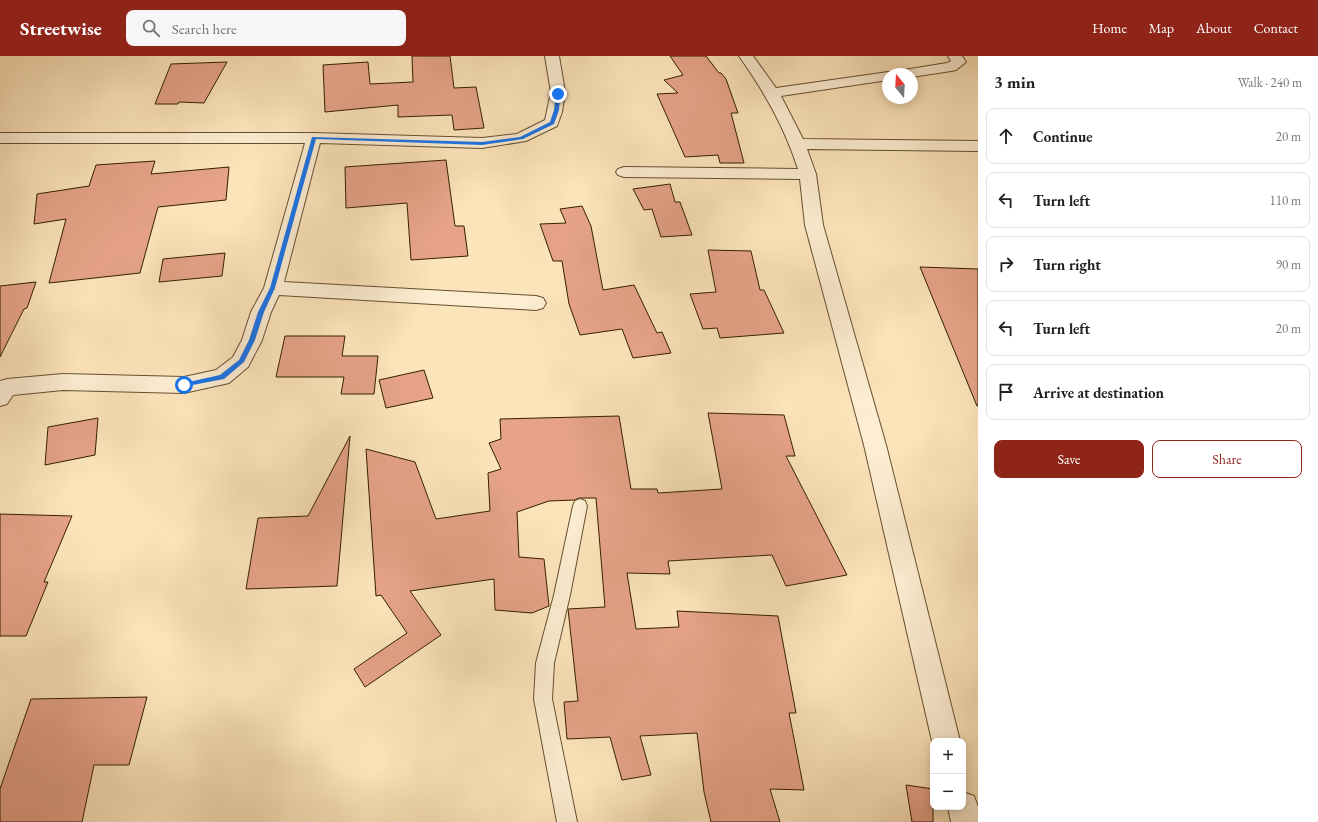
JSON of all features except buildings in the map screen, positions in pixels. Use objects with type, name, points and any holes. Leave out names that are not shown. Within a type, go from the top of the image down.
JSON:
[{"type":"street","points":[[0,138],[314,138],[482,143],[521,138],[552,123],[556,110],[558,81],[553,66],[552,56]]},
{"type":"street","points":[[746,56],[772,93],[798,144],[808,174],[814,225],[875,445],[945,738]]},
{"type":"street","points":[[918,72],[951,67],[959,62],[955,56]]},
{"type":"street","points":[[772,93],[882,77]]},
{"type":"street","points":[[2,390],[63,382],[184,385],[222,377],[241,362],[252,340],[261,312],[273,288],[314,138]]},
{"type":"street","points":[[798,144],[978,146]]},
{"type":"street","points":[[624,172],[808,174]]},
{"type":"street","points":[[273,288],[536,304]]},
{"type":"street","points":[[964,810],[966,822]]},
{"type":"lane","points":[[567,822],[543,699],[545,663],[562,595],[580,506]]},
{"type":"route","points":[[184,385],[222,377],[241,362],[252,340],[261,312],[273,288],[314,138],[482,143],[521,138],[552,123],[556,110],[558,94]]}]
